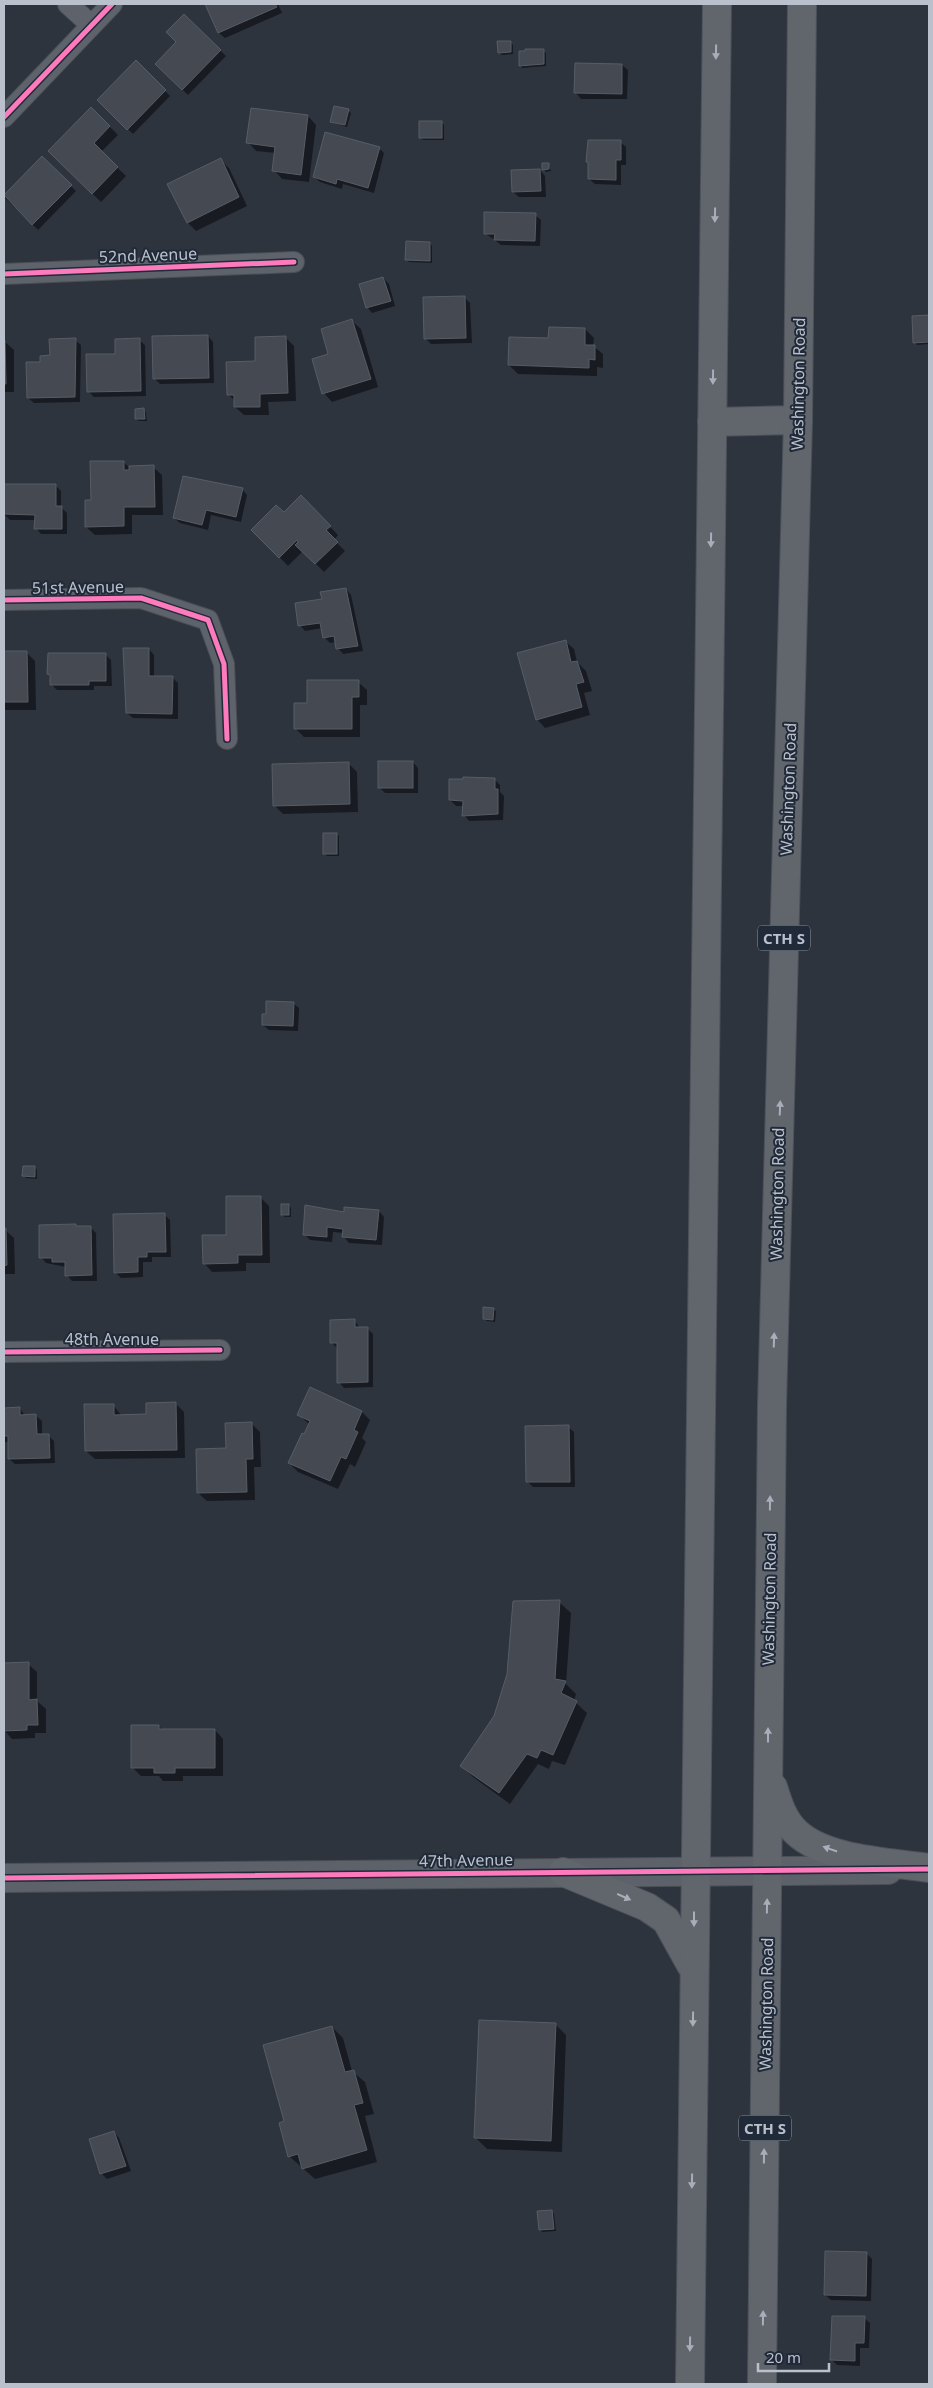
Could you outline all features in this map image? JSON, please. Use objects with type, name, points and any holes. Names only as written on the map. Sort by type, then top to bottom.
[{"type":"main road","points":[[690,2384],[694,1870],[717,4]]},
{"type":"main road","name":"Washington Road","points":[[762,2384],[772,1405],[798,420],[802,4]]},
{"type":"main road","points":[[712,422],[798,420]]},
{"type":"main road","points":[[768,1772],[783,1815],[794,1830],[804,1838],[828,1849],[860,1858],[929,1868]]},
{"type":"main road","points":[[563,1872],[647,1907],[666,1920],[694,1970]]},
{"type":"street","points":[[68,4],[91,25]]},
{"type":"street","points":[[4,118],[112,4]]},
{"type":"street","name":"52nd Avenue","points":[[4,274],[294,262]]},
{"type":"street","name":"51st Avenue","points":[[4,600],[141,598],[208,620],[224,664],[228,739]]},
{"type":"street","name":"48th Avenue","points":[[4,1352],[220,1350]]},
{"type":"street","name":"47th Avenue","points":[[4,1878],[694,1870],[768,1872],[929,1868]]},
{"type":"building","points":[[205,4],[275,4],[277,7],[218,33]]},
{"type":"building","points":[[184,14],[221,50],[182,90],[155,64],[176,42],[166,32]]},
{"type":"building","points":[[497,41],[511,41],[511,52],[498,53]]},
{"type":"building","points":[[525,49],[544,49],[544,64],[519,66],[519,51],[525,51]]},
{"type":"building","points":[[136,60],[166,90],[127,130],[97,100]]},
{"type":"building","points":[[575,63],[622,64],[622,94],[574,93]]},
{"type":"building","points":[[334,106],[349,109],[345,125],[330,122]]},
{"type":"building","points":[[91,107],[110,126],[94,143],[118,167],[92,194],[48,151]]},
{"type":"building","points":[[251,108],[308,115],[301,175],[272,171],[275,147],[246,143]]},
{"type":"building","points":[[419,121],[442,121],[442,138],[419,138]]},
{"type":"building","points":[[325,132],[380,147],[368,188],[337,179],[336,184],[313,177]]},
{"type":"building","points":[[588,140],[621,140],[621,160],[616,160],[616,180],[588,179],[588,162],[586,162]]},
{"type":"building","points":[[42,156],[72,185],[32,225],[4,195]]},
{"type":"building","points":[[221,158],[239,197],[187,223],[167,184]]},
{"type":"building","points":[[542,163],[549,163],[549,169],[542,170]]},
{"type":"building","points":[[540,169],[541,191],[512,192],[511,170]]},
{"type":"building","points":[[484,212],[536,213],[535,241],[494,240],[495,234],[484,234]]},
{"type":"building","points":[[406,241],[430,242],[430,261],[405,260]]},
{"type":"building","points":[[383,277],[391,301],[366,308],[359,284]]},
{"type":"building","points":[[465,296],[466,338],[424,339],[423,297]]},
{"type":"building","points":[[929,315],[929,342],[913,343],[912,316]]},
{"type":"building","points":[[352,319],[371,379],[322,394],[312,359],[328,354],[321,329]]},
{"type":"building","points":[[549,327],[585,328],[585,345],[595,345],[595,360],[589,359],[589,368],[508,365],[509,337],[548,338]]},
{"type":"building","points":[[208,335],[209,378],[153,379],[152,336]]},
{"type":"building","points":[[286,336],[288,393],[260,394],[260,407],[234,407],[234,395],[227,395],[226,362],[255,361],[255,337]]},
{"type":"building","points":[[76,338],[75,397],[27,398],[26,362],[40,362],[40,356],[50,355],[49,339]]},
{"type":"building","points":[[140,338],[141,391],[87,392],[86,354],[115,354],[115,339]]},
{"type":"building","points":[[5,340],[6,384],[4,384]]},
{"type":"building","points":[[144,408],[145,419],[135,419],[135,409]]},
{"type":"building","points":[[90,461],[124,461],[124,470],[129,470],[129,466],[154,465],[155,507],[124,507],[124,526],[85,527],[85,500],[91,500]]},
{"type":"building","points":[[183,476],[243,488],[236,517],[206,510],[202,525],[173,518]]},
{"type":"building","points":[[4,484],[56,484],[56,506],[62,506],[62,529],[34,529],[35,515],[4,514]]},
{"type":"building","points":[[301,495],[331,526],[326,530],[338,542],[315,564],[295,545],[298,542],[297,540],[279,558],[251,530],[276,505],[284,512]]},
{"type":"building","points":[[346,588],[358,646],[336,649],[334,636],[323,638],[320,623],[298,626],[295,603],[322,599],[320,592]]},
{"type":"building","points":[[566,640],[571,662],[577,661],[584,682],[576,684],[582,707],[536,720],[517,653]]},
{"type":"building","points":[[123,648],[149,648],[149,676],[173,676],[172,714],[126,713]]},
{"type":"building","points":[[4,651],[27,651],[28,702],[4,702]]},
{"type":"building","points":[[48,653],[106,653],[106,681],[89,681],[89,685],[50,685],[50,675],[47,674]]},
{"type":"building","points":[[307,680],[359,680],[359,697],[352,697],[352,729],[294,729],[294,703],[307,703]]},
{"type":"building","points":[[378,761],[413,761],[413,788],[378,788]]},
{"type":"building","points":[[349,762],[350,804],[273,806],[272,764]]},
{"type":"building","points":[[463,777],[495,778],[495,789],[498,789],[498,814],[462,816],[463,801],[449,800],[449,779],[463,779]]},
{"type":"building","points":[[323,833],[337,833],[337,854],[323,854]]},
{"type":"building","points":[[266,1001],[294,1002],[293,1026],[262,1025],[262,1014],[266,1014]]},
{"type":"building","points":[[23,1166],[35,1166],[35,1177],[22,1176]]},
{"type":"building","points":[[226,1196],[261,1196],[262,1255],[238,1255],[238,1263],[203,1264],[202,1235],[226,1235]]},
{"type":"building","points":[[281,1204],[289,1204],[289,1215],[281,1215]]},
{"type":"building","points":[[305,1205],[344,1212],[344,1207],[379,1210],[376,1240],[342,1237],[343,1229],[327,1227],[327,1237],[303,1235]]},
{"type":"building","points":[[165,1213],[166,1252],[147,1252],[147,1257],[138,1257],[138,1272],[114,1273],[113,1214]]},
{"type":"building","points":[[76,1224],[76,1226],[91,1226],[92,1275],[65,1276],[65,1262],[52,1262],[52,1258],[39,1258],[39,1225]]},
{"type":"building","points":[[4,1228],[6,1228],[7,1265],[4,1266]]},
{"type":"building","points":[[483,1307],[494,1308],[493,1320],[483,1319]]},
{"type":"building","points":[[355,1319],[355,1327],[368,1327],[368,1382],[337,1383],[337,1343],[330,1343],[330,1320]]},
{"type":"building","points":[[310,1387],[362,1411],[354,1430],[358,1432],[346,1459],[341,1457],[330,1481],[288,1463],[302,1433],[304,1434],[310,1421],[297,1415]]},
{"type":"building","points":[[176,1402],[177,1450],[85,1451],[84,1404],[114,1404],[114,1415],[146,1414],[146,1403]]},
{"type":"building","points":[[20,1407],[20,1415],[36,1414],[37,1434],[49,1434],[50,1458],[8,1459],[8,1436],[4,1436],[4,1408]]},
{"type":"building","points":[[252,1422],[253,1459],[246,1459],[247,1492],[197,1493],[196,1449],[226,1448],[225,1423]]},
{"type":"building","points":[[569,1425],[570,1482],[526,1482],[525,1426]]},
{"type":"building","points":[[560,1600],[555,1679],[566,1681],[561,1693],[577,1701],[553,1755],[541,1750],[537,1758],[527,1754],[499,1793],[460,1766],[494,1716],[507,1674],[513,1601]]},
{"type":"building","points":[[29,1662],[29,1700],[37,1699],[38,1725],[27,1725],[27,1730],[4,1731],[4,1663]]},
{"type":"building","points":[[131,1725],[159,1725],[159,1729],[215,1729],[215,1768],[175,1768],[175,1773],[154,1773],[154,1768],[131,1768]]},
{"type":"building","points":[[479,2020],[556,2023],[551,2141],[474,2138]]},
{"type":"building","points":[[332,2026],[345,2072],[354,2070],[363,2103],[354,2105],[367,2150],[302,2169],[298,2154],[288,2157],[279,2123],[284,2121],[263,2045]]},
{"type":"building","points":[[114,2131],[126,2166],[100,2174],[89,2139]]},
{"type":"building","points":[[552,2210],[554,2229],[539,2230],[537,2211]]},
{"type":"building","points":[[825,2251],[867,2252],[866,2296],[824,2295]]},
{"type":"building","points":[[832,2316],[865,2316],[864,2343],[855,2343],[855,2361],[830,2360]]},
{"type":"cycle path","points":[[4,117],[112,4]]},
{"type":"cycle path","points":[[4,274],[294,262]]},
{"type":"cycle path","points":[[4,600],[141,598],[208,620],[224,664],[227,739]]},
{"type":"cycle path","points":[[4,1352],[220,1350]]},
{"type":"cycle path","points":[[4,1878],[929,1869]]}]
